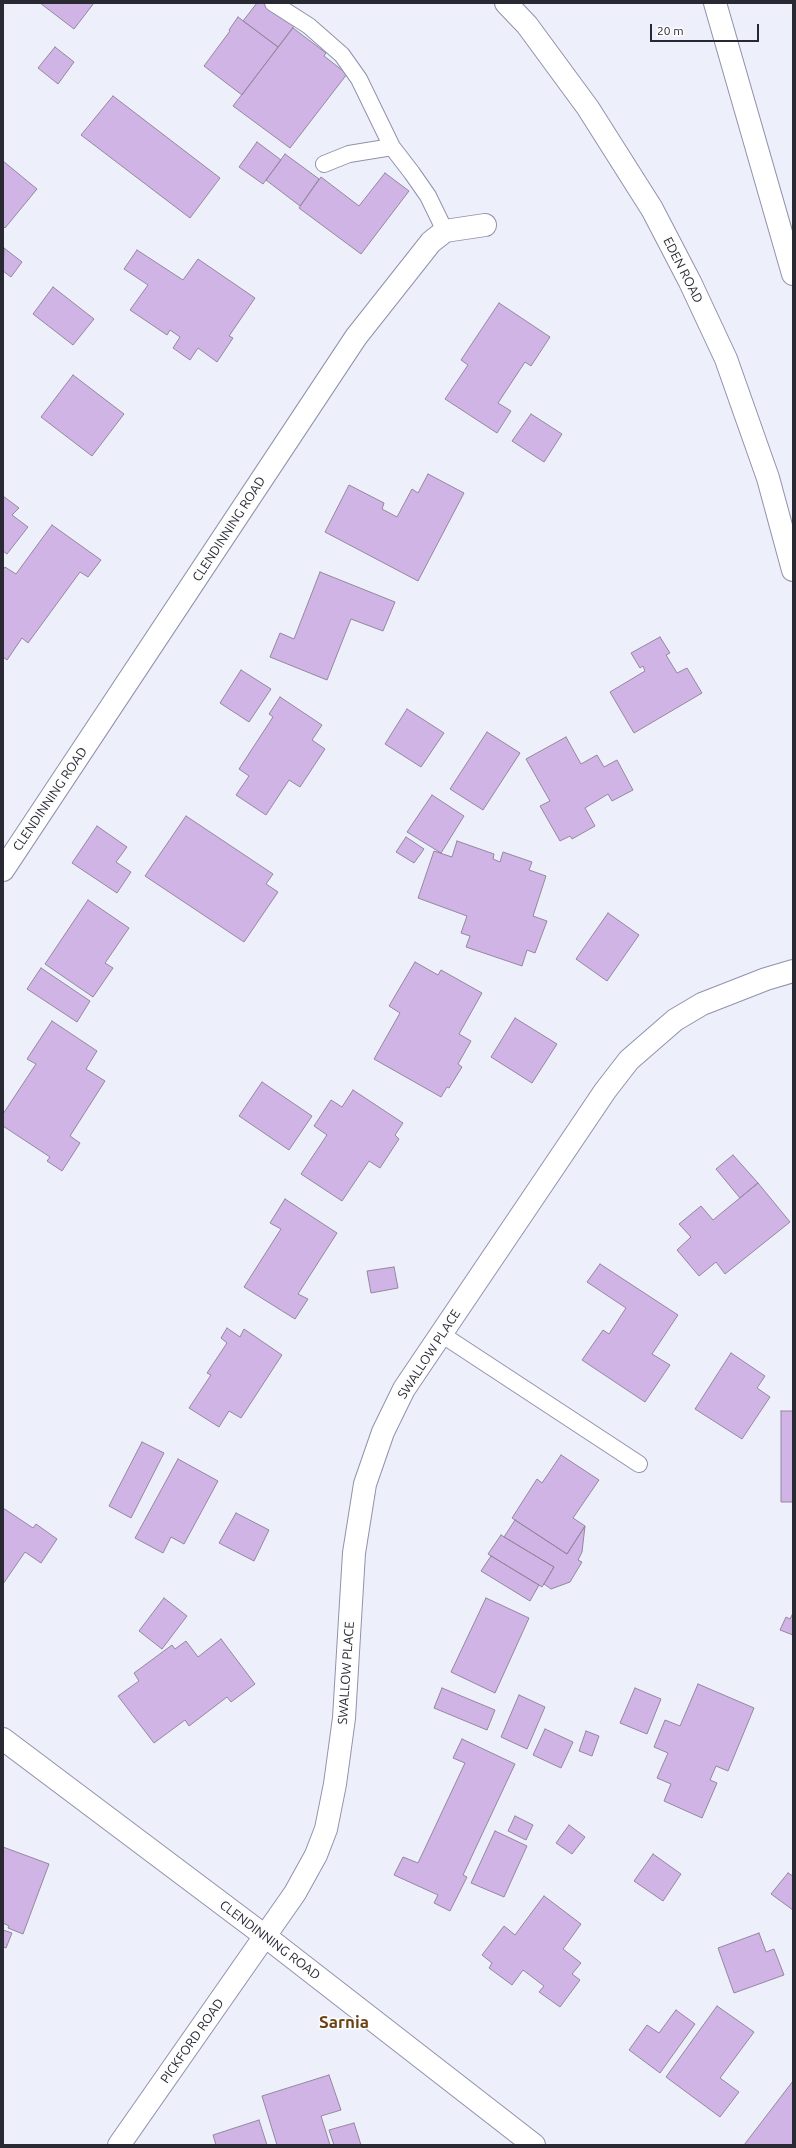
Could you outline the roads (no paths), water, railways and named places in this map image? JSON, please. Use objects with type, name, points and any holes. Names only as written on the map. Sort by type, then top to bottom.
[{"type":"main road","name":"EDEN ROAD","points":[[506,3],[527,25],[588,108],[652,209],[690,282],[726,359],[768,478],[793,570]]},
{"type":"main road","points":[[715,3],[793,274]]},
{"type":"main road","name":"CLENDINNING ROAD","points":[[3,870],[356,336],[431,242],[445,231],[485,224]]},
{"type":"main road","name":"SWALLOW PLACE","points":[[265,1936],[295,1893],[316,1855],[326,1828],[335,1784],[344,1718],[354,1553],[365,1484],[383,1432],[404,1389],[605,1091],[629,1060],[675,1020],[702,1004],[766,979],[793,971]]},
{"type":"main road","name":"CLENDINNING ROAD","points":[[3,1739],[265,1936],[534,2145]]},
{"type":"main road","name":"PICKFORD ROAD","points":[[119,2145],[265,1936]]},
{"type":"lane","points":[[273,3],[309,26],[342,55],[359,79],[392,147],[428,196],[445,231]]},
{"type":"lane","points":[[324,164],[349,154],[392,147]]},
{"type":"lane","points":[[441,1334],[639,1464]]},
{"type":"district","name":"Sarnia","points":[[344,2022]]}]
